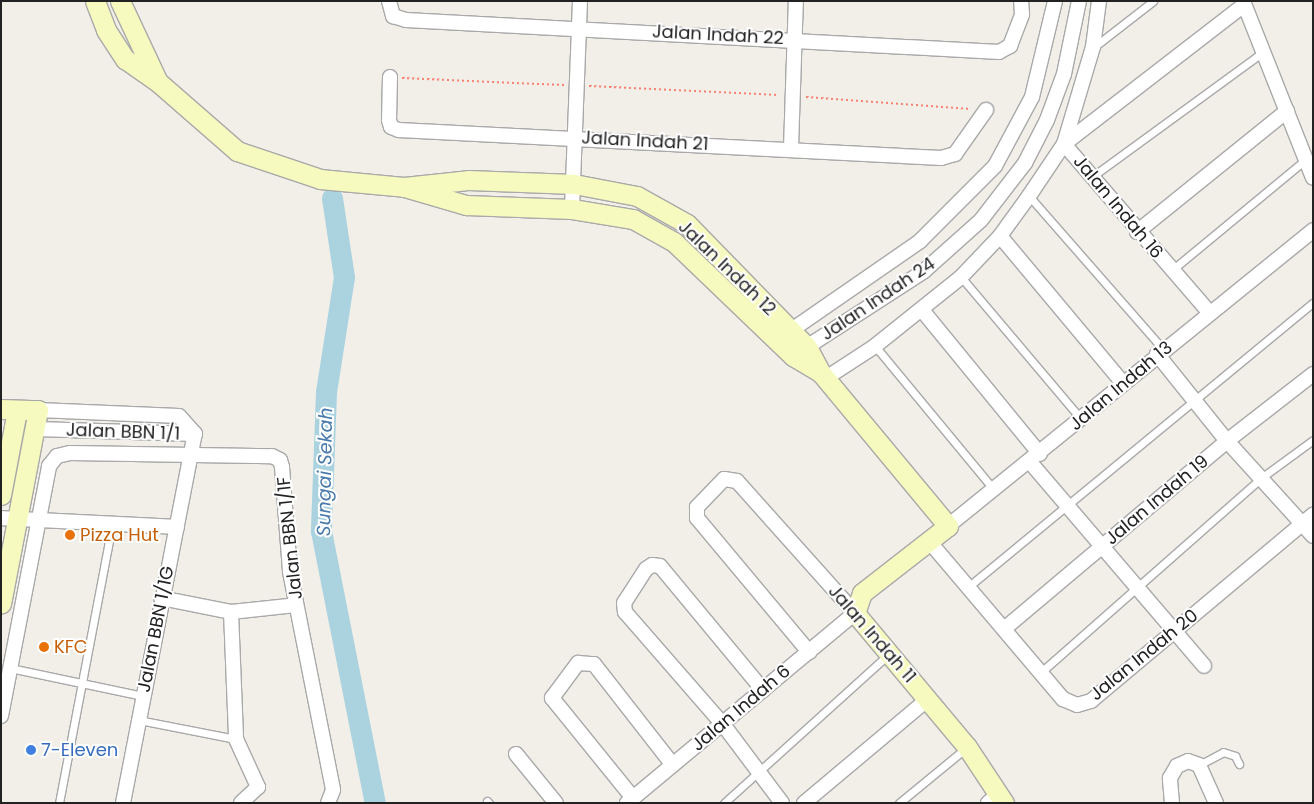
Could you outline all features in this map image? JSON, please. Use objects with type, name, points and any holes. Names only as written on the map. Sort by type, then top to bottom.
[{"type":"street","name":"Jalan Indah 12","points":[[95,1],[106,30],[125,59],[158,82],[238,151],[320,179],[404,187],[466,206],[572,209],[633,219],[674,242],[783,336],[823,375],[948,526]]},
{"type":"street","name":"Jalan Indah 12","points":[[120,1],[158,82]]},
{"type":"street","name":"Jalan Indah 22","points":[[389,1],[393,16],[406,20],[795,39],[999,52],[1010,46],[1022,14],[1021,1]]},
{"type":"street","points":[[572,209],[580,1]]},
{"type":"street","points":[[791,148],[796,1]]},
{"type":"street","name":"Jalan Indah 24","points":[[783,336],[920,241],[995,166],[1032,97],[1055,1]]},
{"type":"street","name":"Jalan Indah 24","points":[[800,352],[924,271],[981,220],[1025,163],[1046,120],[1064,74],[1079,1]]},
{"type":"street","name":"Jalan Indah 16","points":[[1098,1],[1093,47],[1064,144],[1093,176],[1137,232],[1210,313]]},
{"type":"street","points":[[823,375],[875,346],[961,277],[1000,236],[1064,144],[1244,3],[1313,178]]},
{"type":"street","name":"Jalan Indah 21","points":[[390,77],[391,127],[574,138],[949,157],[986,110]]},
{"type":"street","points":[[1137,232],[1287,111]]},
{"type":"street","name":"Jalan Indah 12","points":[[404,187],[468,180],[574,184],[637,196],[687,224],[783,336]]},
{"type":"street","name":"Jalan Indah 13","points":[[855,613],[862,593],[1035,458],[1122,382],[1313,230]]},
{"type":"street","points":[[1000,236],[1122,382]]},
{"type":"street","points":[[922,310],[1035,458],[1065,506],[1134,588],[1204,666]]},
{"type":"street","points":[[1160,351],[1194,399],[1228,441],[1261,478],[1308,519],[1313,536]]},
{"type":"street","name":"Jalan Indah 19","points":[[1004,629],[1228,441],[1313,374]]},
{"type":"street","name":"Jalan BBN 1/1","points":[[1,495],[9,409],[179,416],[195,434]]},
{"type":"street","points":[[1,604],[9,519],[36,429],[38,410]]},
{"type":"street","name":"Jalan BBN 1/1","points":[[8,429],[195,434]]},
{"type":"street","name":"Jalan BBN 1/1G","points":[[123,803],[161,598],[195,434]]},
{"type":"street","name":"Jalan BBN 1/1F","points":[[1,716],[49,466],[57,456],[70,453],[272,456],[280,460],[290,572],[333,790],[328,803]]},
{"type":"street","name":"Jalan Indah 11","points":[[808,652],[697,518],[697,507],[724,479],[737,481],[891,653],[967,747],[997,800]]},
{"type":"street","points":[[9,519],[177,527]]},
{"type":"street","name":"Jalan Indah 20","points":[[928,540],[1063,699],[1077,705],[1091,700],[1308,519]]},
{"type":"street","points":[[763,690],[660,566],[652,565],[646,569],[624,603],[625,612],[722,723],[782,803]]},
{"type":"street","points":[[161,598],[231,612],[296,605]]},
{"type":"street","points":[[231,612],[236,739],[258,787],[241,803]]},
{"type":"street","name":"Jalan Indah 6","points":[[630,800],[855,613]]},
{"type":"street","points":[[630,800],[555,704],[554,691],[578,663],[594,664],[673,765]]},
{"type":"street","points":[[804,803],[928,699]]},
{"type":"street","points":[[516,754],[556,803]]},
{"type":"street","points":[[1172,803],[1170,778],[1177,766],[1188,761],[1200,765],[1216,803]]},
{"type":"lane","points":[[1093,47],[1153,1]]},
{"type":"lane","points":[[1093,176],[1263,52]]},
{"type":"lane","points":[[1172,270],[1306,159]]},
{"type":"lane","points":[[1029,196],[1160,351]]},
{"type":"lane","points":[[961,277],[1081,419]]},
{"type":"lane","points":[[967,587],[1313,303]]},
{"type":"lane","points":[[875,346],[994,491]]},
{"type":"lane","points":[[1040,673],[1134,588],[1261,478],[1313,440]]},
{"type":"lane","points":[[58,803],[112,524]]},
{"type":"lane","points":[[724,803],[891,653]]},
{"type":"lane","points":[[10,668],[143,696]]},
{"type":"lane","points":[[138,720],[236,739]]},
{"type":"lane","points":[[898,803],[967,747]]},
{"type":"lane","points":[[1200,765],[1223,752],[1236,756],[1239,764]]},
{"type":"path","points":[[390,77],[794,96],[986,110]]},
{"type":"waterway","name":"Sungai Sekah","points":[[332,198],[344,277],[326,392],[321,531],[375,803]]},
{"type":"place","name":"Pizza Hut","points":[[70,535]]},
{"type":"place","name":"KFC","points":[[44,647]]},
{"type":"place","name":"7-Eleven","points":[[31,750]]}]
